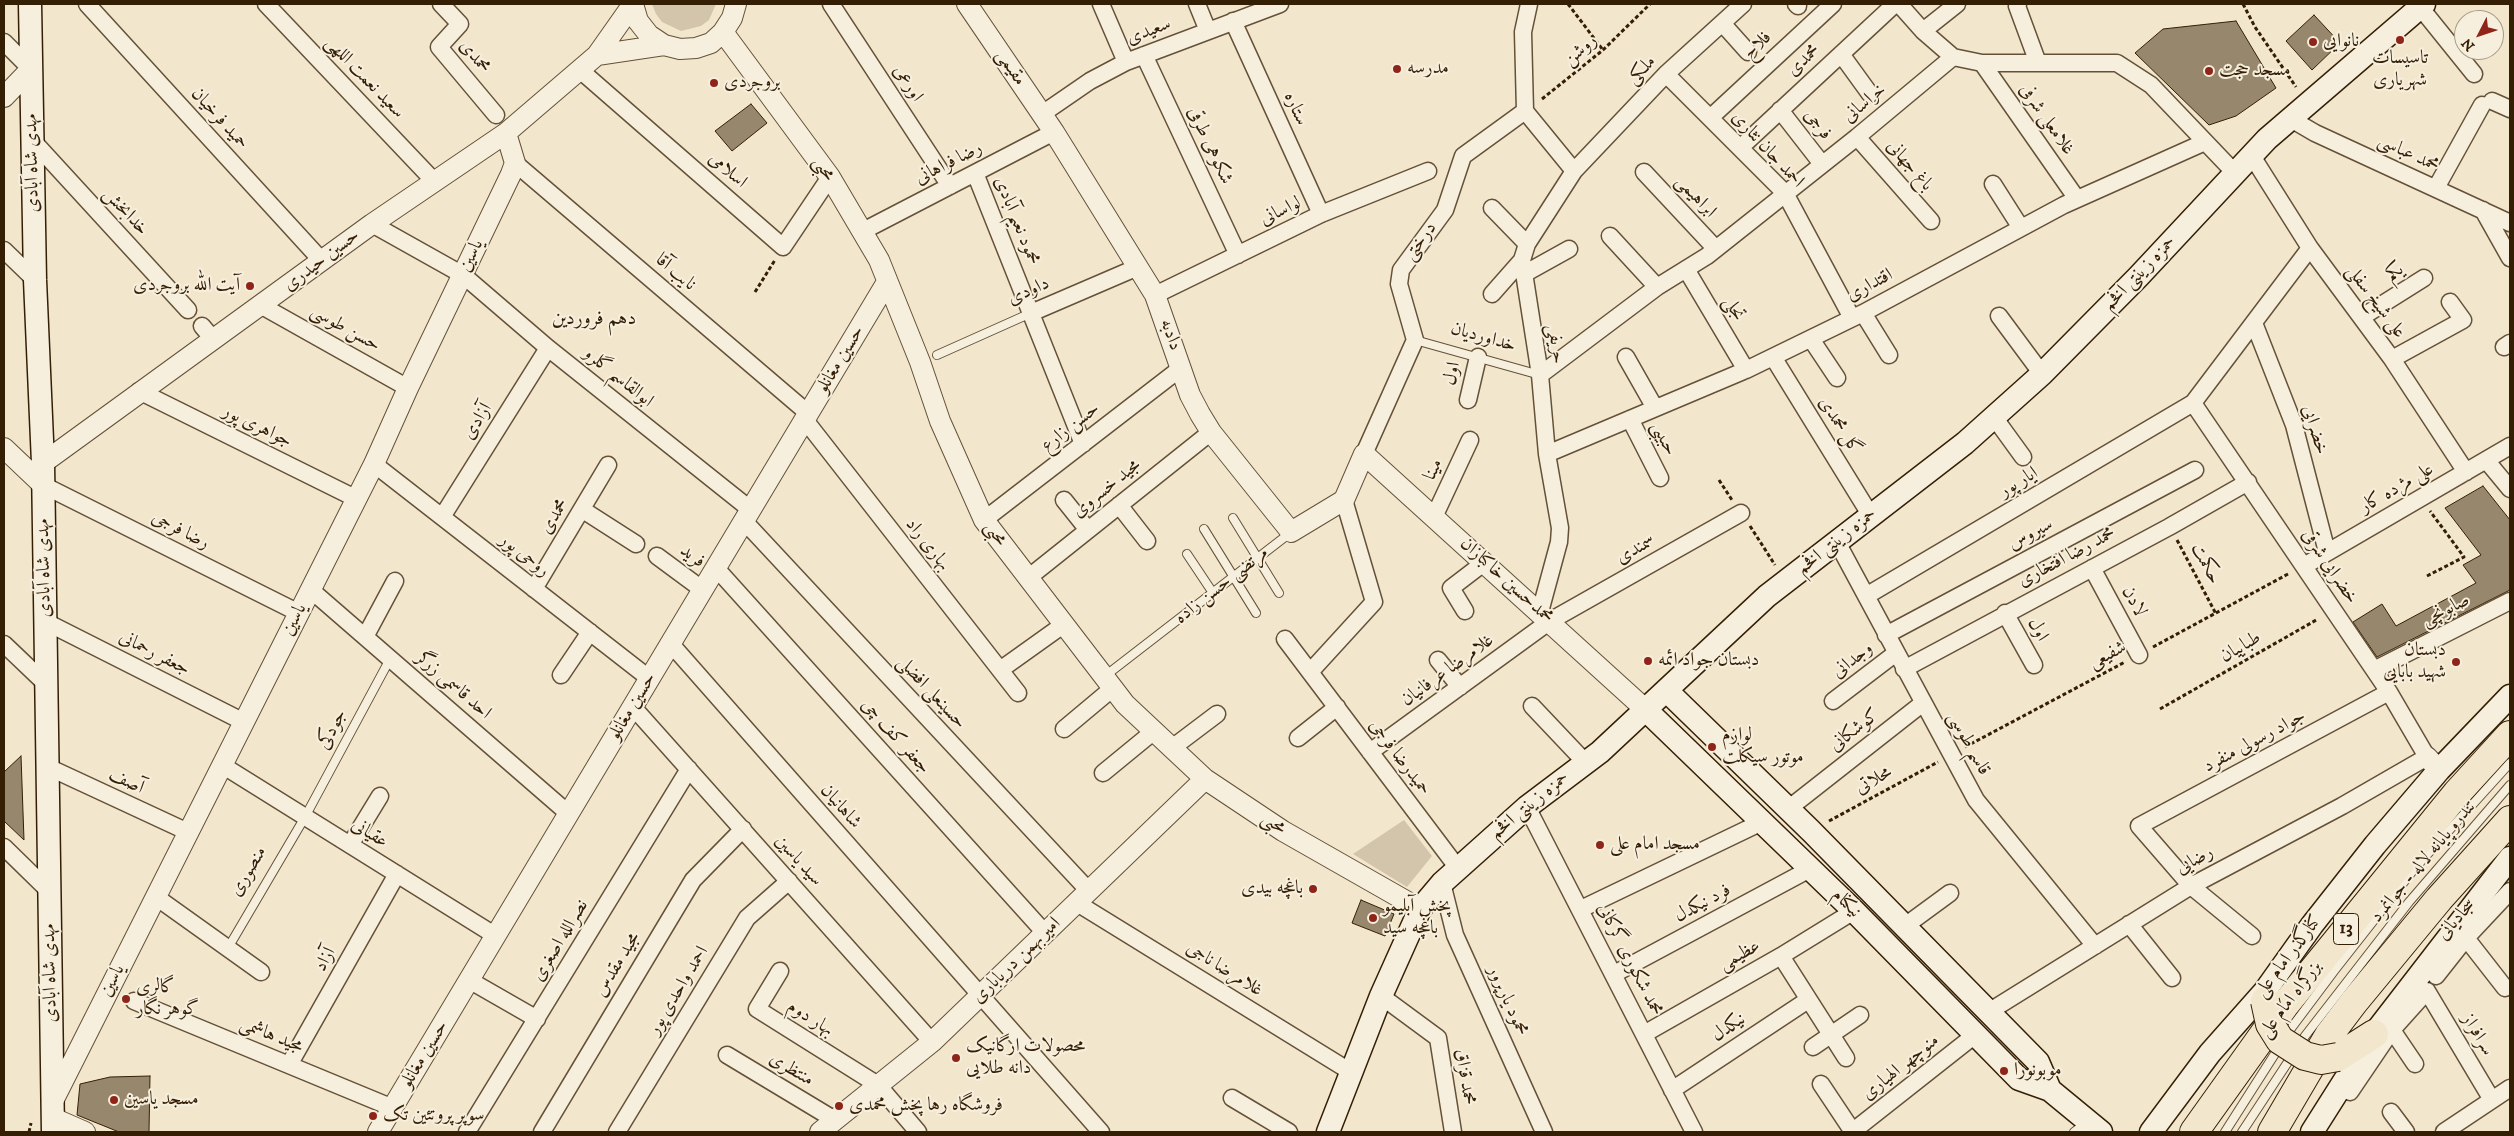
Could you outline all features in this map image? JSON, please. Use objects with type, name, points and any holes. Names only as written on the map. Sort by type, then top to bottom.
[{"type":"highway","name":"بزرگراه امام علی","points":[[2194,1131],[2296,991],[2450,800],[2510,735]]},
{"type":"highway","points":[[2272,1132],[2320,1050],[2354,1002],[2439,899],[2510,820]]},
{"type":"highway","points":[[2265,996],[2270,1024],[2280,1040],[2305,1056],[2321,1060],[2338,1057],[2383,1032]]},
{"type":"main road","name":"مهدی شاه آبادی","points":[[30,4],[35,280],[43,474],[53,1117]]},
{"type":"main road","name":"حمزه زینتی افخم","points":[[1328,1132],[1381,996],[1420,909],[1450,875],[1528,807],[1600,752],[1767,596],[1965,443],[2042,374],[2138,277],[2252,156],[2299,111],[2422,5]]},
{"type":"main road","name":"نیکنام","points":[[1666,691],[1788,809],[1990,1011],[2038,1062],[2050,1090],[2087,1129]]},
{"type":"main road","name":"کنارگذر امام علی","points":[[2151,1132],[2210,1053],[2265,996],[2312,925],[2375,845],[2433,763],[2510,696]]},
{"type":"main road","name":"نیکنام","points":[[1646,710],[1854,911],[2019,1079],[2050,1090]]},
{"type":"main road","points":[[2312,1132],[2509,861]]},
{"type":"street","name":"حمید فرخیان","points":[[87,4],[322,260]]},
{"type":"street","name":"سعید نعمت اللهی","points":[[266,4],[433,180]]},
{"type":"street","name":"محمدی","points":[[440,4],[460,24],[440,46],[496,115]]},
{"type":"street","points":[[633,4],[638,21],[649,35],[664,45],[680,49],[696,48],[711,43],[723,32],[732,18],[736,4]]},
{"type":"street","name":"حسین حیدری","points":[[43,474],[207,332],[262,306],[433,180],[506,133],[597,55],[633,4]]},
{"type":"street","name":"اورعی","points":[[831,4],[950,186]]},
{"type":"street","name":"مقیمی","points":[[967,4],[1054,132]]},
{"type":"street","points":[[1101,4],[1126,62]]},
{"type":"street","points":[[1197,4],[1208,31]]},
{"type":"street","name":"سعیدی","points":[[1042,114],[1090,81],[1126,62],[1280,4]]},
{"type":"street","points":[[1492,294],[1524,259],[1574,171],[1525,111],[1523,32],[1530,4]]},
{"type":"street","name":"ملکی","points":[[1574,171],[1666,74],[1743,4]]},
{"type":"street","name":"فلاح","points":[[1710,118],[1833,4]]},
{"type":"street","name":"محمدی","points":[[1740,148],[1895,4]]},
{"type":"street","points":[[1899,4],[1923,31],[1953,57],[1982,63],[2117,63],[2151,85],[2235,174]]},
{"type":"street","points":[[1923,31],[1957,4]]},
{"type":"street","points":[[2018,4],[2017,6],[2038,63]]},
{"type":"street","points":[[2422,5],[2474,74]]},
{"type":"street","name":"ستاره","points":[[1233,21],[1320,214]]},
{"type":"street","points":[[1722,23],[1748,52]]},
{"type":"street","name":"محبی","points":[[723,32],[830,177],[879,260],[920,362],[944,430],[984,520],[1108,682],[1153,732],[1205,780],[1283,831],[1420,909]]},
{"type":"street","points":[[4,42],[31,69],[4,97]]},
{"type":"street","points":[[597,55],[664,45]]},
{"type":"street","points":[[1841,54],[1870,94]]},
{"type":"street","name":"شکوهی طرقی","points":[[1144,55],[1238,255]]},
{"type":"street","name":"خراسانی","points":[[1540,375],[1656,287],[1716,249],[1857,137],[1953,57]]},
{"type":"street","name":"غلامعلی شرفی","points":[[1982,63],[2077,199]]},
{"type":"street","name":"اسلامی","points":[[580,70],[783,247]]},
{"type":"street","name":"احمد جان نثاری","points":[[1666,74],[1785,193],[1858,316],[1889,355]]},
{"type":"street","points":[[2436,188],[2487,103],[2510,109]]},
{"type":"street","name":"فرجی","points":[[1780,110],[1822,164]]},
{"type":"street","name":"درختی","points":[[1415,340],[1399,284],[1401,270],[1445,210],[1463,156],[1525,111]]},
{"type":"street","name":"محمد عباسی","points":[[2299,111],[2315,133],[2510,223]]},
{"type":"street","name":"رضا فراهانی","points":[[863,231],[1054,132]]},
{"type":"street","name":"دادبه","points":[[1054,132],[1155,295],[1190,395],[1211,432],[1291,532]]},
{"type":"street","points":[[506,133],[515,163]]},
{"type":"street","name":"باغ جهانی","points":[[1857,137],[1930,221]]},
{"type":"street","name":"خدابخش","points":[[33,141],[188,310]]},
{"type":"street","name":"اقتداری","points":[[1548,454],[1746,370],[1858,316],[2077,199],[2205,142]]},
{"type":"street","name":"علی شیخ سفلی","points":[[2252,156],[2310,248],[2392,359],[2466,472]]},
{"type":"street","name":"یاسین","points":[[53,1117],[156,897],[374,464],[515,163]]},
{"type":"street","name":"نایب آقا","points":[[515,163],[807,417]]},
{"type":"street","name":"لواسانی","points":[[1155,295],[1320,214],[1428,171]]},
{"type":"street","name":"ابراهیمی","points":[[1644,172],[1716,249]]},
{"type":"street","name":"محمود نعیم آبادی","points":[[975,173],[1083,444]]},
{"type":"street","points":[[783,247],[830,177]]},
{"type":"street","points":[[1993,184],[2021,228]]},
{"type":"street","points":[[1492,208],[1524,259]]},
{"type":"street","points":[[2483,210],[2510,258]]},
{"type":"street","name":"ابوالقاسم گلرو","points":[[372,224],[463,275],[747,516]]},
{"type":"street","points":[[1610,236],[1656,287]]},
{"type":"street","points":[[2193,404],[2310,248]]},
{"type":"street","points":[[1524,259],[1569,249]]},
{"type":"street","points":[[4,250],[35,280]]},
{"type":"street","name":"حریفی","points":[[1524,259],[1540,375],[1548,454],[1560,528],[1545,616]]},
{"type":"street","name":"داودی","points":[[1031,313],[1138,267]]},
{"type":"street","name":"تجلی","points":[[1686,269],[1746,370]]},
{"type":"street","name":"یکم","points":[[2362,317],[2424,278]]},
{"type":"street","name":"حسین مغانلو","points":[[378,1132],[888,282]]},
{"type":"street","points":[[2392,359],[2463,320],[2450,302]]},
{"type":"street","name":"حسن طوسی","points":[[262,306],[408,388]]},
{"type":"street","points":[[1998,316],[2042,374]]},
{"type":"street","name":"خضرایی","points":[[2254,323],[2294,425],[2327,552]]},
{"type":"street","points":[[1811,339],[1837,378]]},
{"type":"street","points":[[1310,672],[1374,602],[1344,500],[1415,340]]},
{"type":"street","name":"آزادی","points":[[442,517],[548,348]]},
{"type":"street","name":"اول","points":[[1468,400],[1478,357]]},
{"type":"street","points":[[1626,357],[1655,408]]},
{"type":"street","name":"گل محمدی","points":[[1773,357],[1871,516]]},
{"type":"street","name":"حسن زارع","points":[[984,520],[1181,368]]},
{"type":"street","name":"جواهری پور","points":[[140,391],[357,499]]},
{"type":"street","name":"خضرایی شرقی","points":[[2193,404],[2248,482],[2389,692],[2433,763]]},
{"type":"street","name":"ایار پور","points":[[1866,596],[2193,404]]},
{"type":"street","name":"بهاری راد","points":[[807,417],[1018,693]]},
{"type":"street","points":[[1994,417],[2023,457]]},
{"type":"street","name":"حبیبی","points":[[1630,419],[1660,478]]},
{"type":"street","name":"مجید خسروی","points":[[1028,578],[1211,432]]},
{"type":"street","name":"مینا","points":[[1434,517],[1470,440]]},
{"type":"street","name":"علی مژده کار","points":[[2304,566],[2510,446]]},
{"type":"street","points":[[4,448],[43,474]]},
{"type":"street","name":"محمدحسین خاکبازان","points":[[1364,454],[1545,616],[1646,710]]},
{"type":"street","points":[[2486,460],[2510,490]]},
{"type":"street","name":"روحی پور","points":[[374,464],[650,679]]},
{"type":"street","name":"محمدی","points":[[534,589],[583,510],[608,465]]},
{"type":"street","name":"سیروس","points":[[1886,635],[2195,470]]},
{"type":"street","name":"رضا فرجی","points":[[43,474],[299,613]]},
{"type":"street","name":"محمد رضا افتخاری","points":[[1904,669],[2005,613],[2170,527],[2248,482]]},
{"type":"street","points":[[1064,500],[1088,530]]},
{"type":"street","name":"مرتضی حسن زاده","points":[[1291,532],[1344,500]]},
{"type":"street","points":[[1119,506],[1147,542]]},
{"type":"street","points":[[583,510],[636,544]]},
{"type":"street","name":"سمندی","points":[[1545,616],[1741,513]]},
{"type":"street","name":"حسینعلی افضلی","points":[[747,516],[1083,897]]},
{"type":"street","name":"قاسم طوسی","points":[[1837,542],[1976,800],[2095,946]]},
{"type":"street","name":"فرید","points":[[657,556],[703,590]]},
{"type":"street","points":[[1466,611],[1451,588],[1485,562]]},
{"type":"street","name":"جعفر کف چی","points":[[716,568],[1045,933]]},
{"type":"street","name":"لادن","points":[[2092,568],[2139,655]]},
{"type":"street","points":[[365,636],[395,581]]},
{"type":"street","name":"احد قاسمی زرگر","points":[[311,590],[569,814]]},
{"type":"street","name":"صابونچی","points":[[2374,670],[2510,601]]},
{"type":"street","name":"اول","points":[[2005,613],[2034,665]]},
{"type":"street","name":"غلامرضا عرفانیان","points":[[1370,752],[1460,687],[1545,616]]},
{"type":"street","name":"جعفر رحمانی","points":[[46,622],[244,722]]},
{"type":"street","points":[[1000,670],[1064,625]]},
{"type":"street","points":[[561,675],[590,632]]},
{"type":"street","name":"حمیدرضا فرجی","points":[[1285,639],[1370,752],[1450,875]]},
{"type":"street","points":[[4,644],[46,684]]},
{"type":"street","name":"شاهانیان","points":[[670,644],[1101,1132]]},
{"type":"street","name":"وجدانی","points":[[1833,701],[1896,653]]},
{"type":"street","points":[[1438,660],[1460,687]]},
{"type":"street","points":[[1064,729],[1108,682]]},
{"type":"street","name":"جواد رسولی منفرد","points":[[2191,886],[2139,826],[2389,692]]},
{"type":"street","name":"کوشکانی","points":[[1788,809],[1923,703]]},
{"type":"street","points":[[1532,706],[1585,762]]},
{"type":"street","name":"سید یاسین","points":[[633,707],[932,1042]]},
{"type":"street","points":[[1298,738],[1336,707]]},
{"type":"street","points":[[1172,748],[1217,714]]},
{"type":"street","points":[[1103,773],[1153,732]]},
{"type":"street","name":"رضایی","points":[[1990,1011],[2191,886],[2342,806],[2433,763]]},
{"type":"street","name":"عقیانی","points":[[222,765],[496,936]]},
{"type":"street","name":"آصف","points":[[48,767],[188,832]]},
{"type":"street","name":"نصرالله اصغری","points":[[467,1132],[689,769]]},
{"type":"street","name":"امیربهمن دریاباری","points":[[828,1126],[932,1042],[1205,780]]},
{"type":"street","points":[[350,845],[380,796]]},
{"type":"street","name":"محمد شکوری گرکانی","points":[[1528,807],[1694,1132]]},
{"type":"street","points":[[1581,910],[1762,822]]},
{"type":"street","name":"مجید مقدس","points":[[542,1132],[693,880],[743,829]]},
{"type":"street","points":[[4,847],[50,892]]},
{"type":"street","name":"فرد نیکدل","points":[[1614,974],[1810,869]]},
{"type":"street","name":"آزاد","points":[[289,1065],[397,874]]},
{"type":"street","name":"محمود یارپرور","points":[[1450,875],[1455,935],[1544,1132]]},
{"type":"street","name":"احمد واحدی پور","points":[[617,1132],[747,918],[789,881]]},
{"type":"street","points":[[2191,886],[2252,936]]},
{"type":"street","name":"سجادیانی","points":[[2436,976],[2466,938],[2510,891]]},
{"type":"street","points":[[1905,926],[1950,893]]},
{"type":"street","points":[[156,897],[261,972]]},
{"type":"street","name":"غلامرضا ناجی","points":[[1083,897],[1351,1072]]},
{"type":"street","name":"عظیمی","points":[[1644,1034],[1781,956],[1854,911]]},
{"type":"street","points":[[2129,924],[2172,978]]},
{"type":"street","points":[[2466,938],[2505,988]]},
{"type":"street","points":[[1781,956],[1846,1058]]},
{"type":"street","name":"بهار دوم","points":[[780,971],[757,1009],[878,1085]]},
{"type":"street","points":[[469,980],[537,1018]]},
{"type":"street","name":"سرافراز","points":[[2383,1032],[2427,991],[2492,1100]]},
{"type":"street","name":"محمد قزاق","points":[[1381,996],[1438,1038],[1453,1132]]},
{"type":"street","name":"نیکدل","points":[[1672,1090],[1808,1000]]},
{"type":"street","name":"مجید هاشمی","points":[[134,1002],[392,1108]]},
{"type":"street","points":[[1812,1047],[1860,1015]]},
{"type":"street","points":[[2325,1132],[2383,1032],[2415,1064]]},
{"type":"street","name":"منوچهر الهیاری","points":[[1853,1132],[1975,1035]]},
{"type":"street","name":"منتظری","points":[[727,1055],[828,1126]]},
{"type":"street","points":[[1821,1084],[1853,1132]]},
{"type":"street","points":[[878,1085],[918,1132]]},
{"type":"street","points":[[2444,1132],[2510,1088]]},
{"type":"street","points":[[1232,1098],[1289,1132]]},
{"type":"street","points":[[2391,1112],[2406,1132]]},
{"type":"street","points":[[53,1117],[85,1132]]},
{"type":"lane","name":"داودی","points":[[937,355],[1031,313]]},
{"type":"lane","name":"خداوردیان","points":[[1415,340],[1540,375]]},
{"type":"lane","points":[[1233,518],[1279,593]]},
{"type":"lane","points":[[1204,529],[1256,613]]},
{"type":"lane","name":"مرتضی حسن زاده","points":[[1108,682],[1213,593],[1291,532]]},
{"type":"lane","points":[[1187,554],[1213,593]]},
{"type":"lane","name":"جودکی","points":[[305,817],[390,659]]},
{"type":"lane","points":[[2225,1132],[2292,1027],[2334,971],[2415,868],[2510,763]]},
{"type":"lane","name":"تندرو پایانه لاله - جوانمرد","points":[[2242,1132],[2317,1021],[2440,864],[2510,785]]},
{"type":"lane","name":"منصوری","points":[[228,948],[305,817]]},
{"type":"path","points":[[1568,4],[1603,50]]},
{"type":"path","name":"روشن","points":[[1525,111],[1558,89],[1603,50],[1650,4]]},
{"type":"path","points":[[2242,4],[2256,27],[2299,111]]},
{"type":"path","points":[[755,292],[783,247]]},
{"type":"path","points":[[1719,480],[1786,581]]},
{"type":"path","points":[[2421,499],[2464,557],[2427,576]]},
{"type":"path","name":"حکمت","points":[[2170,527],[2216,614]]},
{"type":"path","name":"شفیعی","points":[[1951,754],[2304,566]]},
{"type":"path","name":"طباییان","points":[[2160,709],[2334,610]]},
{"type":"path","name":"محلاتی","points":[[1811,832],[1951,754]]},
{"type":"shaded area","points":[[652,4],[716,4],[709,20],[701,26],[681,31],[662,22]]},
{"type":"shaded area","points":[[1404,820],[1432,856],[1407,887],[1353,854]]},
{"type":"building","name":"نانوایی","points":[[2314,15],[2340,43],[2312,70],[2286,41]]},
{"type":"building","name":"مسجد حجت","points":[[2236,21],[2276,88],[2236,116],[2209,125],[2135,53],[2163,29]]},
{"type":"building","points":[[751,104],[767,123],[732,151],[715,131]]},
{"type":"building","points":[[2483,486],[2510,520],[2510,590],[2377,657],[2353,622],[2382,604],[2396,626],[2476,583],[2463,565],[2481,555],[2445,508]]},
{"type":"building","points":[[21,756],[24,840],[4,821],[4,772]]},
{"type":"building","name":"پخش آبلیمو باغچه سید","points":[[1361,900],[1394,914],[1385,936],[1352,923]]},
{"type":"building","name":"مسجد یاسین","points":[[150,1076],[149,1132],[119,1132],[77,1115],[80,1084],[110,1077]]},
{"type":"place","name":"تاسیسات شهریاری","points":[[2400,40]]},
{"type":"place","name":"نانوایی","points":[[2313,42]]},
{"type":"place","name":"مدرسه","points":[[1397,69]]},
{"type":"place","name":"مسجد حجت","points":[[2209,71]]},
{"type":"place","name":"بروجردی","points":[[714,83]]},
{"type":"place","name":"آیت الله بروجردی","points":[[250,286]]},
{"type":"place","name":"دبستان جواد ائمه","points":[[1648,661]]},
{"type":"place","name":"دبستان شهید بابایی","points":[[2456,662]]},
{"type":"place","name":"لوازم موتور سیکلت","points":[[1712,747]]},
{"type":"place","name":"مسجد امام علی","points":[[1600,845]]},
{"type":"place","name":"باغچه بیدی","points":[[1313,889]]},
{"type":"place","name":"پخش آبلیمو باغچه سید","points":[[1373,918]]},
{"type":"place","name":"گالری گوهر نگار","points":[[126,999]]},
{"type":"place","name":"محصولات ارگانیک دانه طلایی","points":[[956,1058]]},
{"type":"place","name":"موبونورا","points":[[2004,1071]]},
{"type":"place","name":"مسجد یاسین","points":[[114,1100]]},
{"type":"place","name":"فروشگاه رها پخش محمدی","points":[[839,1106]]},
{"type":"place","name":"سوپر پروتئین تک","points":[[373,1116]]},
{"type":"district","name":"دهم فروردین","points":[[594,320]]}]
